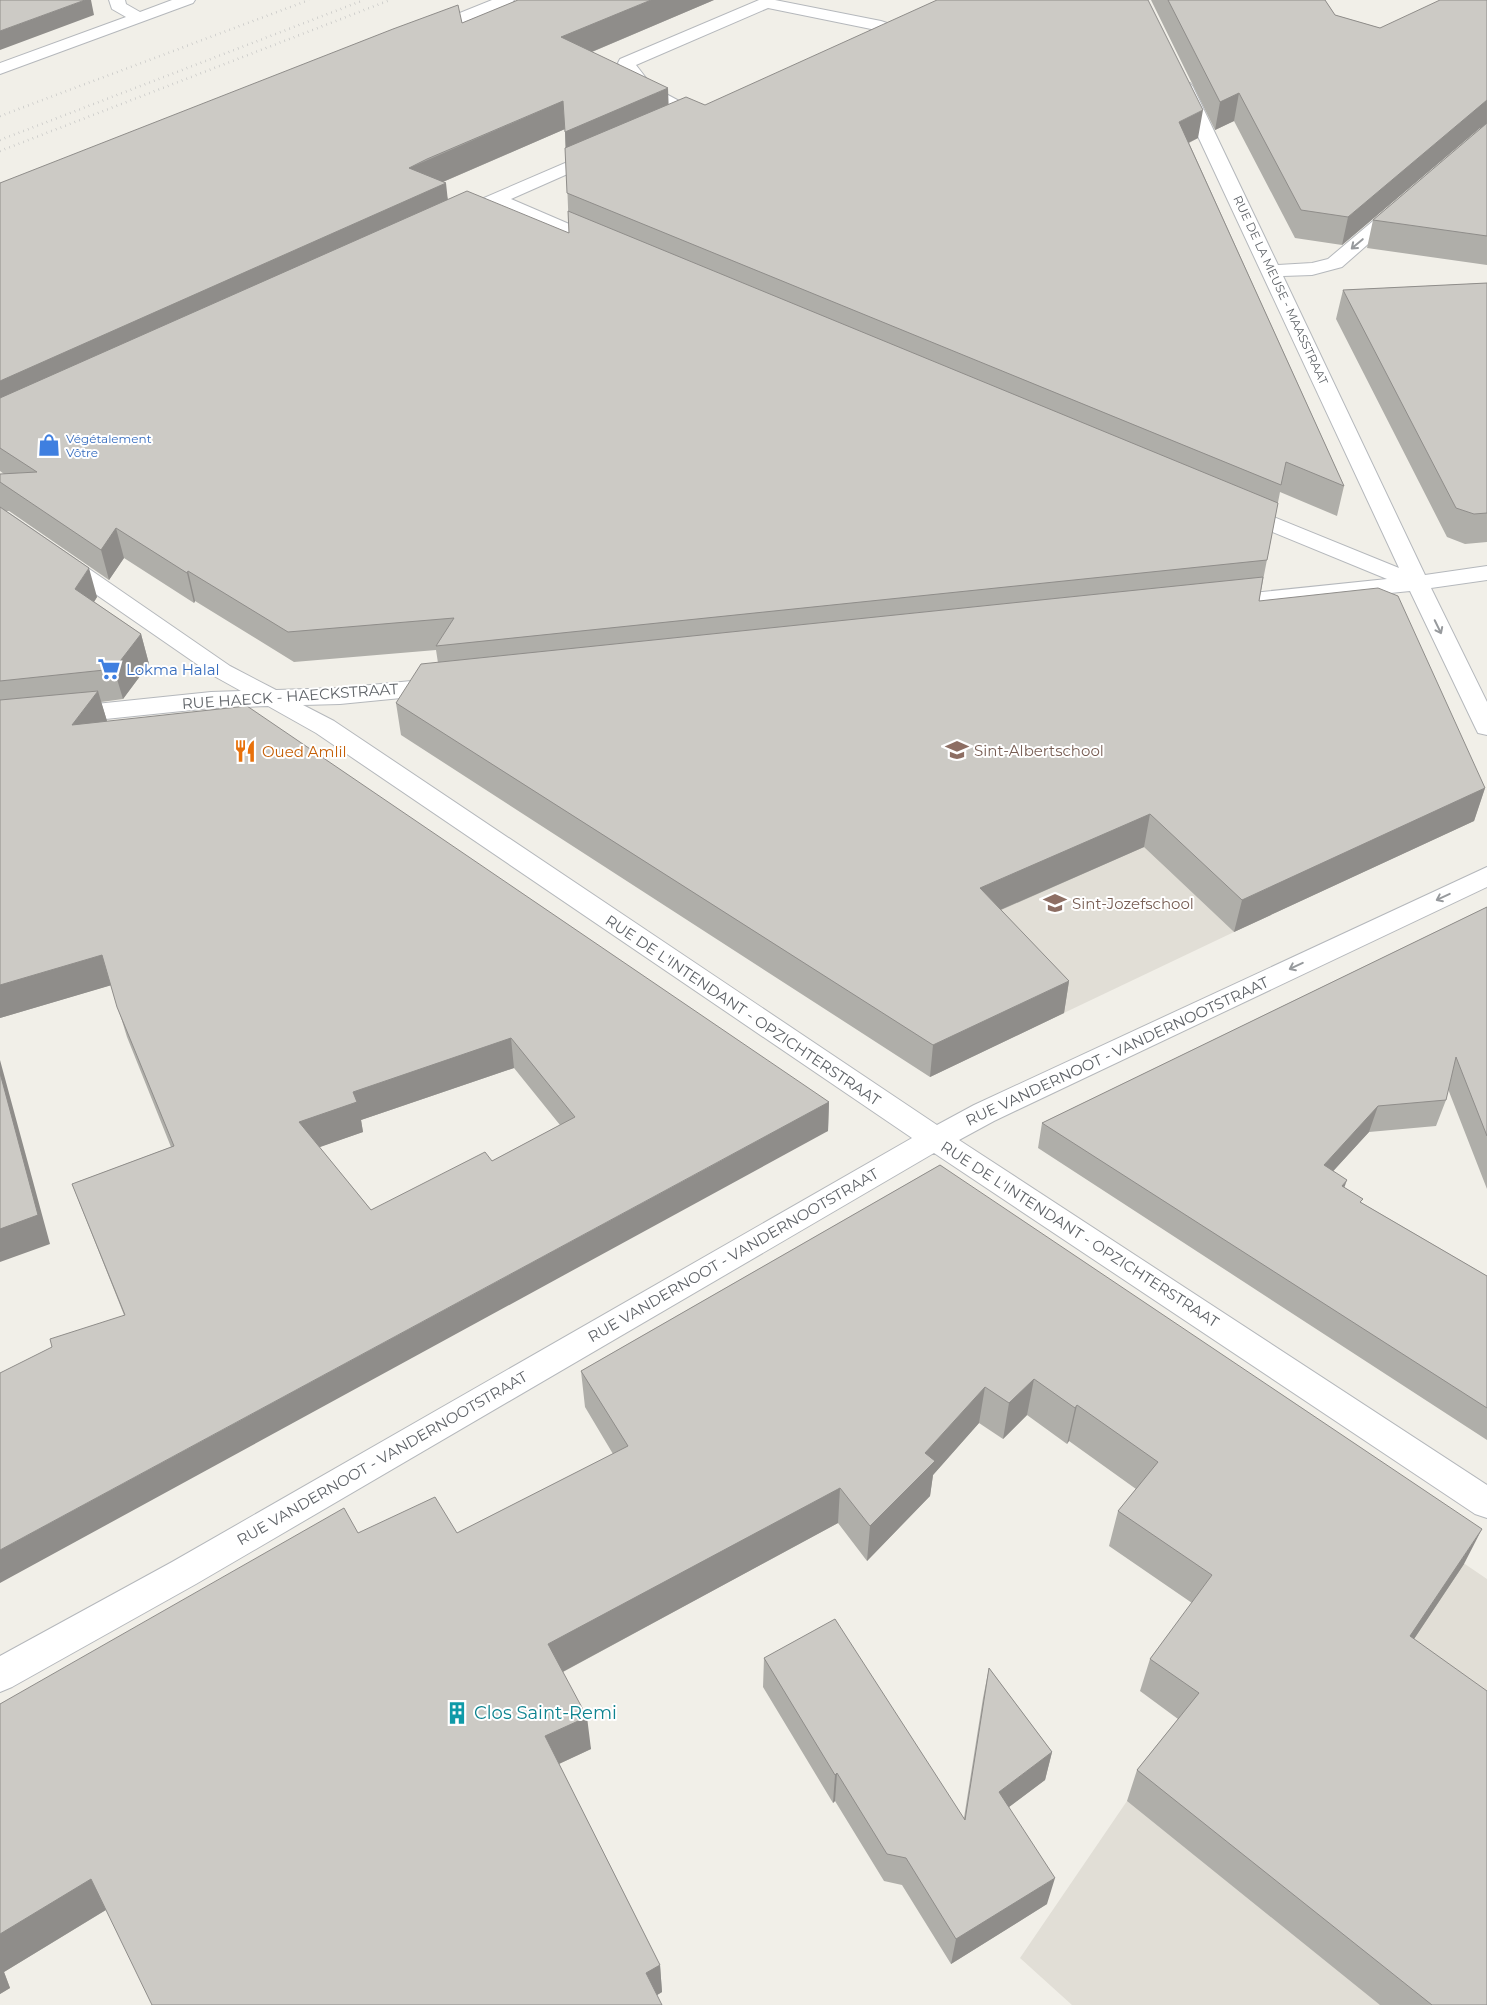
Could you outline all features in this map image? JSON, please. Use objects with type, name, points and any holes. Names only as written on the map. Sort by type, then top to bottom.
[{"type":"street","points":[[117,0],[118,6],[139,18]]},
{"type":"street","points":[[0,69],[187,0]]},
{"type":"street","points":[[414,37],[506,0]]},
{"type":"street","points":[[690,114],[647,91],[626,63],[766,3],[888,23],[855,38]]},
{"type":"street","name":"RUE DE LA MEUSE - MAASSTRAAT","points":[[1176,71],[1273,271],[1391,524],[1416,583],[1487,727]]},
{"type":"street","points":[[671,122],[707,106]]},
{"type":"street","points":[[444,222],[617,146]]},
{"type":"street","points":[[1273,271],[1312,269],[1335,263],[1413,196]]},
{"type":"street","points":[[495,199],[623,254]]},
{"type":"street","points":[[1217,501],[1416,583]]},
{"type":"street","name":"RUE DE L'INTENDANT - OPZICHTERSTRAAT","points":[[0,518],[222,671],[325,727],[936,1139],[1487,1503]]},
{"type":"street","points":[[1200,606],[1416,583],[1487,573]]},
{"type":"street","name":"RUE HAECK - HAECKSTRAAT","points":[[0,722],[210,700],[340,696],[459,684]]},
{"type":"street","name":"RUE VANDERNOOT - VANDERNOOTSTRAAT","points":[[0,1675],[184,1573],[887,1165],[984,1113],[1487,876]]},
{"type":"shaded area","name":"Sint-Jozefschool","points":[[1039,655],[1161,863],[1234,932],[1026,1031],[987,988]]},
{"type":"shaded area","points":[[1369,1499],[1487,1579],[1487,2005],[1072,2005],[1020,1958],[1127,1801]]},
{"type":"building","points":[[0,0],[85,0],[0,31]]},
{"type":"building","points":[[518,0],[651,0],[561,37],[668,88],[565,132],[563,101],[427,159],[409,168],[446,183],[0,381],[0,183],[458,5],[462,23]]},
{"type":"building","points":[[937,0],[1148,0],[1203,110],[1179,122],[1344,486],[1286,462],[1281,485],[567,193],[565,148],[686,97],[705,105]]},
{"type":"building","points":[[1168,0],[1325,0],[1335,15],[1380,28],[1440,0],[1487,0],[1487,100],[1348,217],[1301,210],[1239,93],[1220,102]]},
{"type":"building","points":[[1487,123],[1487,236],[1373,220]]},
{"type":"building","points":[[467,191],[569,233],[568,211],[1278,503],[1267,560],[436,646],[454,618],[288,632],[188,571],[187,573],[116,528],[101,550],[0,482],[0,474],[37,472],[0,448],[0,398]]},
{"type":"building","points":[[1487,283],[1487,513],[1474,514],[1456,508],[1343,290]]},
{"type":"building","points":[[0,507],[89,568],[75,589],[141,634],[114,669],[0,681]]},
{"type":"building","points":[[1263,577],[1259,601],[1378,588],[1398,596],[1485,788],[1242,900],[1150,814],[980,888],[1069,981],[933,1045],[396,703],[421,664]]},
{"type":"building","points":[[98,691],[72,725],[247,706],[829,1102],[0,1550],[0,1373],[52,1347],[50,1339],[125,1315],[72,1184],[174,1146],[117,1007],[102,955],[0,985],[0,700]],"holes":[[[511,1038],[575,1117],[492,1161],[485,1152],[371,1210],[299,1122],[357,1102],[353,1092]]]},
{"type":"building","points":[[1487,907],[1487,1136],[1456,1057],[1446,1100],[1378,1106],[1324,1165],[1347,1180],[1342,1186],[1363,1199],[1360,1202],[1487,1276],[1487,1408],[1042,1123]]},
{"type":"building","points":[[0,1073],[38,1215],[0,1229]]},
{"type":"building","points":[[940,1165],[1482,1529],[1410,1636],[1487,1691],[1487,2005],[1432,2005],[1137,1770],[1199,1693],[1150,1659],[1212,1575],[1118,1511],[1158,1462],[1077,1405],[1075,1408],[1034,1379],[1009,1403],[985,1387],[925,1453],[935,1461],[870,1526],[840,1488],[548,1644],[587,1717],[545,1736],[660,1965],[646,1973],[662,2005],[152,2005],[91,1879],[0,1934],[0,1704],[344,1508],[358,1533],[435,1497],[457,1533],[628,1446],[581,1371]]},
{"type":"building","points":[[835,1619],[965,1820],[989,1668],[1052,1752],[999,1792],[1055,1878],[956,1939],[906,1858],[887,1854],[837,1773],[835,1775],[764,1658]]},
{"type":"railway","points":[[0,116],[309,0]]},
{"type":"railway","points":[[0,140],[364,0]]},
{"type":"railway","points":[[0,151],[390,0]]},
{"type":"place","name":"Végétalement Vôtre","points":[[49,445]]},
{"type":"place","name":"Lokma Halal","points":[[109,669]]},
{"type":"place","name":"Sint-Albertschool","points":[[957,750]]},
{"type":"place","name":"Oued Amlil","points":[[245,751]]},
{"type":"place","name":"Sint-Jozefschool","points":[[1055,903]]},
{"type":"place","name":"Clos Saint-Remi","points":[[457,1713]]}]
